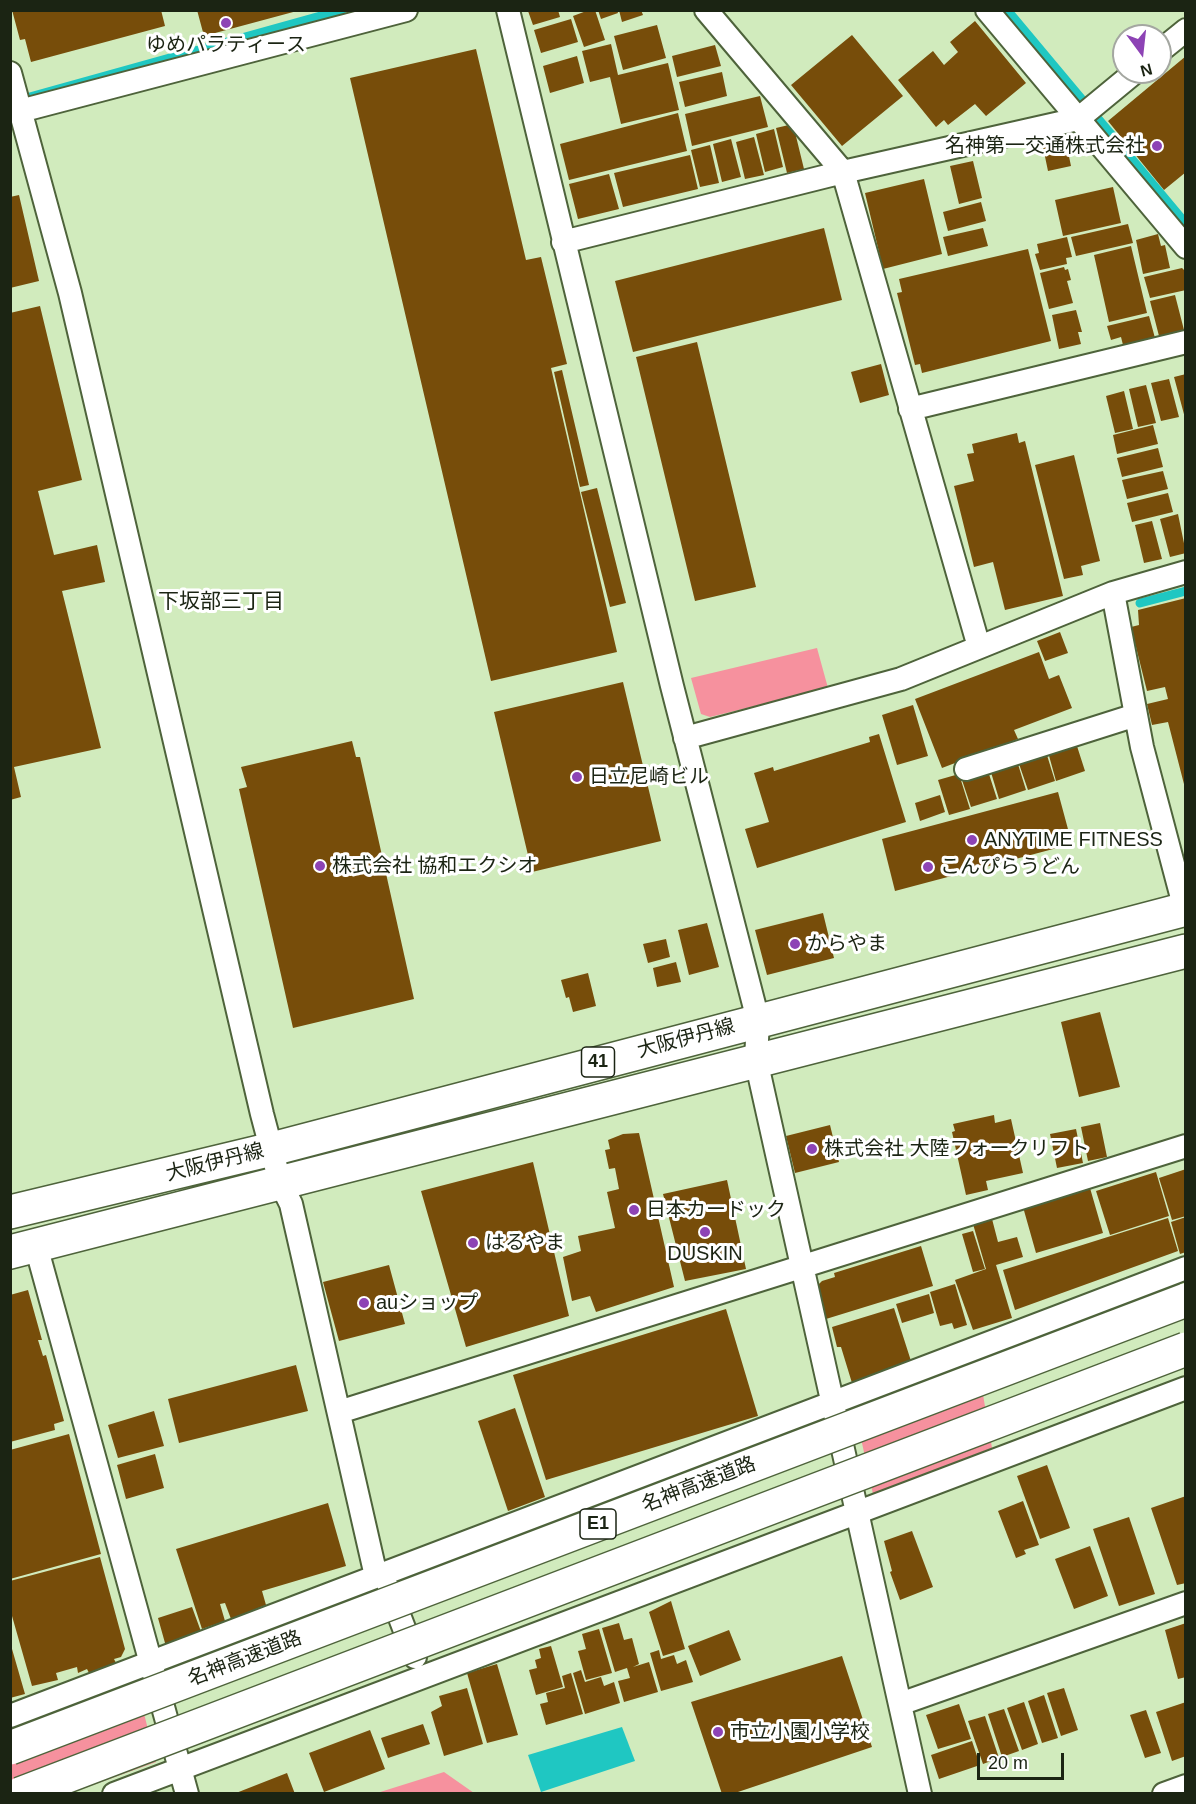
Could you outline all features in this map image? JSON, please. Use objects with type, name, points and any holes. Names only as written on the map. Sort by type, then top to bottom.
[{"type":"main road","name":"大阪伊丹線","points":[[10,1212],[272,1149],[1185,910]]},
{"type":"main road","name":"大阪伊丹線","points":[[23,1249],[1185,951]]},
{"type":"main road","name":"名神高速道路","points":[[10,1748],[1185,1300]]},
{"type":"main road","name":"E1","points":[[20,1794],[1185,1349]]},
{"type":"street","points":[[20,111],[406,10]]},
{"type":"street","points":[[508,10],[685,738],[758,1020],[756,1060],[920,1794]]},
{"type":"street","points":[[706,10],[843,172],[979,647]]},
{"type":"street","points":[[987,10],[1185,247]]},
{"type":"street","points":[[1172,41],[1185,30]]},
{"type":"street","points":[[10,74],[70,293],[272,1149],[280,1182],[291,1204],[339,1412],[380,1575],[422,1675]]},
{"type":"street","points":[[563,242],[843,172],[1078,119],[1120,84]]},
{"type":"street","points":[[910,409],[1185,342]]},
{"type":"street","points":[[685,738],[901,679],[1113,593],[1185,572]]},
{"type":"street","points":[[1113,593],[1149,778],[1185,910]]},
{"type":"street","points":[[966,769],[1136,715]]},
{"type":"street","points":[[339,1412],[1185,1146]]},
{"type":"street","points":[[23,1249],[151,1663],[187,1794]]},
{"type":"street","points":[[10,1716],[831,1401],[1185,1268]]},
{"type":"street","points":[[114,1794],[422,1675],[1185,1388]]},
{"type":"street","points":[[900,1704],[1185,1603]]},
{"type":"street","points":[[1164,1794],[1185,1786]]},
{"type":"shaded area","points":[[817,648],[828,688],[710,717],[701,714],[691,678]]},
{"type":"shaded area","points":[[977,1359],[992,1448],[873,1494],[854,1406]]},
{"type":"shaded area","points":[[137,1685],[156,1762],[71,1793],[11,1794],[11,1733]]},
{"type":"shaded area","points":[[444,1772],[474,1793],[377,1793]]},
{"type":"water","points":[[622,1727],[635,1761],[541,1792],[528,1755]]},
{"type":"building","points":[[12,10],[161,10],[165,26],[31,62],[25,39],[20,40]]},
{"type":"building","name":"ゆめパラティース","points":[[197,10],[297,10],[297,11],[204,36]]},
{"type":"building","points":[[558,10],[560,17],[533,25],[528,11]]},
{"type":"building","points":[[595,10],[605,40],[584,47],[573,16]]},
{"type":"building","points":[[598,10],[617,10],[618,13],[601,19]]},
{"type":"building","points":[[619,10],[641,10],[643,15],[622,22]]},
{"type":"building","points":[[571,19],[578,42],[541,53],[534,30]]},
{"type":"building","points":[[975,21],[1026,83],[986,116],[975,104],[948,125],[944,120],[936,127],[898,80],[933,51],[944,65],[958,52],[950,42]]},
{"type":"building","points":[[657,25],[666,58],[623,70],[614,36]]},
{"type":"building","points":[[852,35],[903,96],[842,146],[791,85]]},
{"type":"building","points":[[611,44],[618,75],[668,63],[679,110],[621,124],[610,77],[590,82],[582,51]]},
{"type":"building","points":[[715,45],[721,66],[677,77],[672,56]]},
{"type":"building","points":[[476,49],[526,260],[541,257],[567,364],[551,368],[617,652],[491,681],[350,78]]},
{"type":"building","points":[[577,56],[584,83],[550,93],[543,66]]},
{"type":"building","name":"名神第一交通株式会社","points":[[1186,56],[1186,172],[1164,190],[1108,121],[1152,84],[1172,84],[1172,68]]},
{"type":"building","points":[[722,72],[727,96],[685,107],[679,82]]},
{"type":"building","points":[[760,96],[768,127],[692,146],[685,114]]},
{"type":"building","points":[[678,113],[687,151],[569,180],[560,144]]},
{"type":"building","points":[[793,124],[804,169],[787,173],[776,128]]},
{"type":"building","points":[[774,129],[783,167],[765,172],[756,134]]},
{"type":"building","points":[[754,137],[764,175],[745,179],[736,142]]},
{"type":"building","points":[[731,139],[741,177],[722,182],[713,144]]},
{"type":"building","points":[[1066,142],[1071,166],[1048,171],[1043,147]]},
{"type":"building","points":[[710,145],[719,183],[700,187],[691,150]]},
{"type":"building","points":[[690,155],[698,189],[623,207],[614,173]]},
{"type":"building","points":[[973,161],[982,198],[959,204],[950,166]]},
{"type":"building","points":[[609,174],[619,209],[578,219],[569,184]]},
{"type":"building","points":[[924,179],[942,254],[883,269],[865,193]]},
{"type":"building","points":[[1113,187],[1121,223],[1063,236],[1055,200]]},
{"type":"building","points":[[19,195],[39,281],[10,288],[10,197]]},
{"type":"building","points":[[981,202],[986,221],[948,231],[943,212]]},
{"type":"building","points":[[1128,224],[1133,243],[1076,256],[1071,237]]},
{"type":"building","points":[[824,228],[842,300],[633,352],[615,281]]},
{"type":"building","points":[[983,228],[988,246],[948,256],[943,237]]},
{"type":"building","points":[[1158,234],[1161,246],[1165,245],[1170,268],[1143,274],[1136,240]]},
{"type":"building","points":[[1067,237],[1072,257],[1066,258],[1067,264],[1040,270],[1035,254],[1039,253],[1037,244]]},
{"type":"building","points":[[1131,246],[1147,313],[1109,322],[1094,255]]},
{"type":"building","points":[[1028,249],[1051,341],[922,373],[920,364],[915,365],[897,293],[902,292],[899,279]]},
{"type":"building","points":[[1064,267],[1065,270],[1068,269],[1071,280],[1067,281],[1073,303],[1049,309],[1040,273]]},
{"type":"building","points":[[1182,268],[1186,272],[1186,290],[1150,298],[1144,277]]},
{"type":"building","points":[[1175,295],[1184,330],[1159,336],[1150,301]]},
{"type":"building","points":[[40,306],[82,480],[38,491],[54,555],[97,545],[105,582],[62,591],[101,748],[14,767],[21,797],[10,800],[10,313]]},
{"type":"building","points":[[1076,310],[1082,332],[1078,332],[1081,344],[1059,349],[1052,315]]},
{"type":"building","points":[[1149,316],[1155,338],[1123,345],[1121,337],[1111,340],[1107,326]]},
{"type":"building","points":[[697,342],[756,587],[695,601],[636,357]]},
{"type":"building","points":[[881,364],[889,395],[860,403],[851,372]]},
{"type":"building","points":[[562,370],[589,485],[580,487],[554,372]]},
{"type":"building","points":[[1186,374],[1186,418],[1185,418],[1174,377]]},
{"type":"building","points":[[1169,379],[1179,417],[1161,421],[1151,383]]},
{"type":"building","points":[[1146,385],[1156,423],[1138,427],[1129,389]]},
{"type":"building","points":[[1124,391],[1133,429],[1115,433],[1106,396]]},
{"type":"building","points":[[1153,425],[1158,444],[1117,454],[1113,435]]},
{"type":"building","points":[[1017,433],[1019,443],[1025,441],[1063,596],[1005,610],[993,562],[974,567],[954,486],[974,481],[967,454],[974,453],[972,444]]},
{"type":"building","points":[[1158,448],[1163,467],[1122,477],[1117,458]]},
{"type":"building","points":[[1074,455],[1100,561],[1081,566],[1083,575],[1064,579],[1035,465]]},
{"type":"building","points":[[1163,471],[1168,489],[1127,499],[1122,480]]},
{"type":"building","points":[[597,488],[626,603],[610,607],[581,492]]},
{"type":"building","points":[[1168,493],[1173,512],[1132,522],[1127,503]]},
{"type":"building","points":[[1178,514],[1186,553],[1170,557],[1160,519]]},
{"type":"building","points":[[1152,521],[1162,559],[1144,563],[1135,525]]},
{"type":"building","points":[[1186,598],[1185,788],[1168,722],[1152,725],[1147,704],[1168,699],[1165,687],[1147,691],[1131,627],[1139,625],[1138,610]]},
{"type":"building","points":[[1060,632],[1068,653],[1045,661],[1037,641]]},
{"type":"building","points":[[1039,652],[1049,679],[1059,675],[1072,708],[1014,730],[1018,739],[942,768],[915,699]]},
{"type":"building","name":"日立尼崎ビル","points":[[623,682],[661,841],[532,872],[494,712]]},
{"type":"building","points":[[913,705],[928,756],[897,765],[882,715]]},
{"type":"building","points":[[879,734],[906,822],[757,868],[745,829],[769,822],[754,773],[773,767],[774,771],[870,742],[869,737]]},
{"type":"building","name":"株式会社 協和エクシオ","points":[[352,741],[356,757],[360,757],[414,999],[293,1028],[239,789],[247,787],[241,767]]},
{"type":"building","points":[[1076,743],[1085,771],[1056,781],[1048,752]]},
{"type":"building","points":[[1046,752],[1055,781],[1028,790],[1018,761]]},
{"type":"building","points":[[1017,761],[1026,790],[999,799],[990,769]]},
{"type":"building","points":[[988,771],[997,799],[971,807],[962,780]]},
{"type":"building","points":[[959,774],[970,809],[949,815],[938,780]]},
{"type":"building","points":[[1058,792],[1072,844],[895,891],[882,839]]},
{"type":"building","points":[[940,795],[945,812],[920,821],[915,803]]},
{"type":"building","name":"からやま","points":[[823,913],[834,958],[767,975],[755,930]]},
{"type":"building","points":[[707,923],[719,967],[689,975],[678,930]]},
{"type":"building","points":[[666,939],[670,957],[648,963],[643,944]]},
{"type":"building","points":[[676,962],[681,982],[657,987],[653,968]]},
{"type":"building","points":[[588,973],[596,1006],[573,1012],[561,980]]},
{"type":"building","points":[[1100,1012],[1120,1087],[1079,1097],[1061,1022]]},
{"type":"building","points":[[994,1115],[995,1123],[1011,1119],[1023,1173],[986,1181],[988,1190],[966,1195],[952,1132],[955,1131],[953,1124]]},
{"type":"building","points":[[1100,1123],[1107,1157],[1088,1161],[1081,1127]]},
{"type":"building","name":"株式会社 大陸フォークリフト","points":[[830,1125],[839,1162],[795,1173],[786,1136]]},
{"type":"building","points":[[1076,1129],[1083,1163],[1057,1168],[1050,1134]]},
{"type":"building","name":"日本カードック","points":[[639,1133],[674,1287],[596,1312],[590,1296],[572,1301],[563,1257],[581,1251],[578,1236],[615,1228],[607,1192],[619,1189],[615,1168],[609,1169],[605,1150],[610,1149],[608,1140],[623,1134]]},
{"type":"building","points":[[533,1162],[569,1316],[466,1347],[421,1191]]},
{"type":"building","points":[[1186,1169],[1186,1216],[1172,1220],[1159,1178]]},
{"type":"building","points":[[1156,1172],[1169,1216],[1110,1235],[1096,1191]]},
{"type":"building","name":"DUSKIN","points":[[727,1180],[746,1269],[685,1281],[663,1194]]},
{"type":"building","points":[[1090,1188],[1103,1233],[1036,1253],[1023,1207]]},
{"type":"building","points":[[1186,1217],[1186,1252],[1180,1254],[1171,1222]]},
{"type":"building","points":[[1168,1218],[1178,1251],[1015,1310],[1003,1270]]},
{"type":"building","points":[[992,1219],[998,1242],[1017,1237],[1023,1257],[996,1265],[1012,1318],[973,1330],[955,1280],[986,1269],[973,1224]]},
{"type":"building","points":[[973,1231],[985,1269],[973,1272],[962,1234]]},
{"type":"building","points":[[921,1246],[933,1286],[826,1319],[818,1285],[822,1281],[835,1277],[834,1273]]},
{"type":"building","name":"auショップ","points":[[389,1265],[405,1324],[339,1341],[323,1282]]},
{"type":"building","points":[[955,1284],[967,1325],[954,1329],[952,1323],[940,1326],[930,1292]]},
{"type":"building","points":[[28,1290],[42,1340],[38,1340],[43,1356],[46,1355],[64,1421],[54,1424],[55,1430],[10,1442],[10,1295]]},
{"type":"building","points":[[929,1294],[934,1313],[902,1323],[896,1304]]},
{"type":"building","points":[[894,1308],[911,1361],[852,1383],[841,1347],[837,1347],[832,1327]]},
{"type":"building","points":[[726,1309],[758,1416],[546,1480],[513,1375]]},
{"type":"building","points":[[296,1365],[308,1411],[179,1443],[168,1399]]},
{"type":"building","points":[[515,1408],[545,1497],[508,1511],[478,1421]]},
{"type":"building","points":[[154,1411],[164,1446],[118,1458],[108,1425]]},
{"type":"building","points":[[69,1434],[101,1554],[10,1579],[10,1450]]},
{"type":"building","points":[[155,1454],[164,1488],[126,1499],[117,1465]]},
{"type":"building","points":[[1047,1465],[1070,1528],[1040,1539],[1017,1476]]},
{"type":"building","points":[[1186,1496],[1186,1583],[1177,1585],[1151,1508]]},
{"type":"building","points":[[1023,1501],[1039,1545],[1024,1550],[1026,1554],[1016,1558],[998,1511]]},
{"type":"building","points":[[328,1503],[346,1566],[262,1591],[266,1605],[231,1619],[225,1603],[220,1604],[225,1621],[202,1629],[176,1549]]},
{"type":"building","points":[[1129,1517],[1155,1594],[1119,1606],[1093,1529]]},
{"type":"building","points":[[912,1531],[933,1587],[900,1600],[890,1572],[892,1571],[884,1541]]},
{"type":"building","points":[[1090,1546],[1108,1596],[1074,1609],[1055,1559]]},
{"type":"building","points":[[100,1557],[125,1649],[121,1657],[114,1659],[116,1663],[89,1673],[87,1669],[78,1673],[77,1667],[56,1673],[58,1680],[32,1686],[10,1609],[10,1581]]},
{"type":"building","points":[[671,1601],[685,1649],[663,1656],[649,1612]]},
{"type":"building","points":[[192,1607],[203,1637],[173,1646],[165,1643],[158,1618]]},
{"type":"building","points":[[619,1623],[624,1640],[632,1638],[639,1664],[633,1667],[649,1662],[658,1692],[624,1702],[618,1681],[630,1678],[627,1668],[615,1672],[602,1628]]},
{"type":"building","points":[[1186,1623],[1186,1677],[1178,1679],[1165,1630]]},
{"type":"building","points":[[599,1629],[612,1673],[586,1680],[578,1651],[586,1649],[582,1634]]},
{"type":"building","points":[[729,1630],[741,1660],[700,1676],[688,1646]]},
{"type":"building","points":[[10,1642],[25,1694],[10,1698]]},
{"type":"building","points":[[551,1646],[563,1687],[536,1695],[529,1670],[537,1668],[535,1660],[541,1658],[539,1649]]},
{"type":"building","points":[[659,1650],[661,1659],[674,1655],[677,1664],[686,1660],[693,1682],[661,1691],[650,1653]]},
{"type":"building","points":[[842,1656],[872,1747],[732,1794],[722,1794],[691,1702]]},
{"type":"building","points":[[497,1664],[518,1735],[487,1743],[467,1673]]},
{"type":"building","points":[[581,1670],[585,1682],[601,1677],[604,1686],[614,1682],[620,1703],[585,1714],[573,1673]]},
{"type":"building","points":[[571,1673],[583,1714],[546,1725],[540,1704],[548,1702],[546,1693],[565,1688],[562,1676]]},
{"type":"building","points":[[467,1688],[483,1744],[444,1756],[431,1712],[442,1706],[439,1696]]},
{"type":"building","points":[[1064,1688],[1078,1730],[1061,1736],[1047,1693]]},
{"type":"building","points":[[1044,1695],[1058,1738],[1042,1743],[1028,1701]]},
{"type":"building","points":[[1024,1702],[1038,1744],[1022,1750],[1007,1708]]},
{"type":"building","points":[[1186,1702],[1186,1756],[1172,1761],[1156,1712]]},
{"type":"building","points":[[959,1704],[971,1739],[938,1749],[926,1715]]},
{"type":"building","points":[[1004,1709],[1019,1751],[1002,1757],[988,1714]]},
{"type":"building","points":[[1146,1710],[1161,1753],[1145,1758],[1130,1715]]},
{"type":"building","points":[[985,1716],[999,1758],[983,1764],[968,1721]]},
{"type":"building","points":[[423,1724],[430,1744],[388,1758],[381,1738]]},
{"type":"building","points":[[370,1730],[385,1769],[324,1792],[309,1753]]},
{"type":"building","points":[[972,1741],[980,1765],[939,1779],[931,1755]]},
{"type":"building","points":[[287,1773],[295,1794],[236,1794],[236,1793]]},
{"type":"waterway","points":[[19,100],[342,10]]},
{"type":"waterway","points":[[1007,10],[1186,224]]},
{"type":"waterway","points":[[1140,603],[1186,591]]},
{"type":"place","name":"ゆめパラティース","points":[[226,23]]},
{"type":"place","name":"名神第一交通株式会社","points":[[1157,146]]},
{"type":"place","name":"日立尼崎ビル","points":[[577,777]]},
{"type":"place","name":"ANYTIME FITNESS","points":[[972,840]]},
{"type":"place","name":"株式会社 協和エクシオ","points":[[320,866]]},
{"type":"place","name":"こんぴらうどん","points":[[928,867]]},
{"type":"place","name":"からやま","points":[[795,944]]},
{"type":"place","name":"株式会社 大陸フォークリフト","points":[[812,1149]]},
{"type":"place","name":"日本カードック","points":[[634,1210]]},
{"type":"place","name":"DUSKIN","points":[[705,1232]]},
{"type":"place","name":"はるやま","points":[[473,1243]]},
{"type":"place","name":"auショップ","points":[[364,1303]]},
{"type":"place","name":"市立小園小学校","points":[[718,1732]]},
{"type":"district","name":"下坂部三丁目","points":[[221,602]]}]
